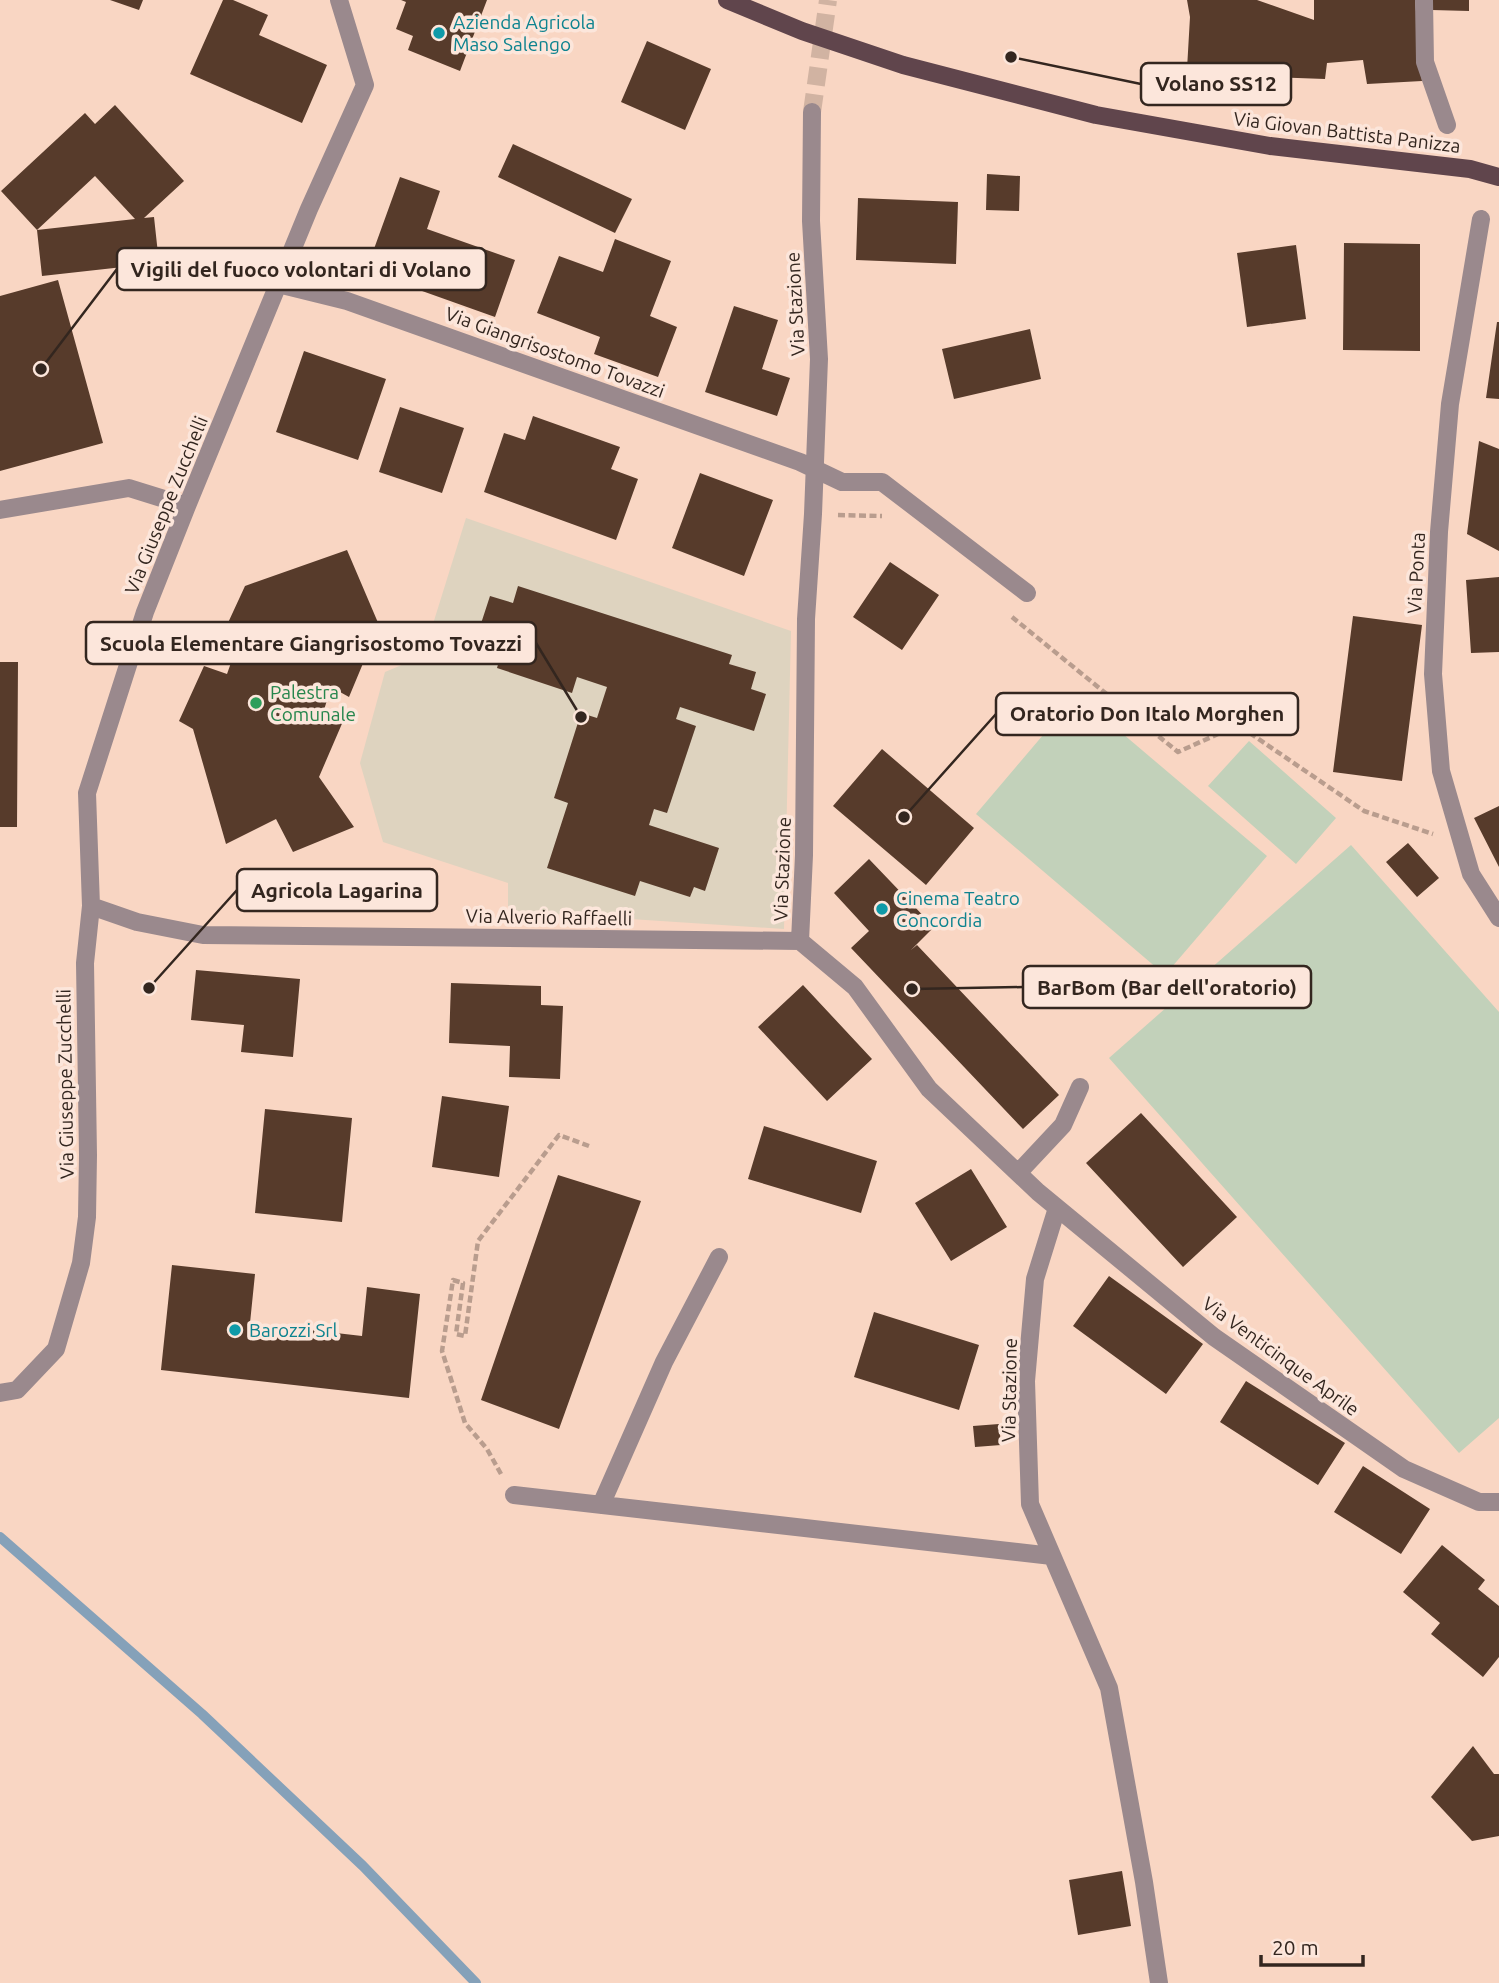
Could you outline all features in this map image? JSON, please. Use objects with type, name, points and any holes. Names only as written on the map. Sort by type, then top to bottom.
[{"type":"main road","name":"Via Giovan Battista Panizza","points":[[727,0],[802,31],[903,65],[1096,116],[1270,146],[1470,169],[1499,177]]},
{"type":"street","name":"Via Giuseppe Zucchelli","points":[[0,1393],[17,1391],[56,1349],[81,1263],[87,1217],[85,963],[91,906],[87,793],[145,612],[309,209],[365,85],[339,0]]},
{"type":"street","points":[[1424,0],[1425,62],[1447,125]]},
{"type":"street","name":"Via Stazione","points":[[812,112],[811,221],[819,359],[806,619],[804,855],[800,942],[855,987],[929,1089],[1057,1208],[1035,1279],[1026,1381],[1030,1504],[1109,1688],[1159,1983]]},
{"type":"street","name":"Via Ponta","points":[[1481,219],[1450,404],[1439,532],[1433,674],[1441,771],[1471,874],[1499,918]]},
{"type":"street","name":"Via Giangrisostomo Tovazzi","points":[[278,284],[347,301],[800,462],[842,481],[882,482],[1027,593]]},
{"type":"street","points":[[0,510],[130,488],[187,506]]},
{"type":"street","name":"Via Alverio Raffaelli","points":[[91,906],[136,922],[203,934],[800,942]]},
{"type":"street","points":[[1018,1173],[1063,1125],[1080,1087]]},
{"type":"street","name":"Via Venticinque Aprile","points":[[1057,1208],[1214,1337],[1404,1469],[1479,1502],[1499,1502]]},
{"type":"street","points":[[601,1505],[664,1362],[719,1257]]},
{"type":"street","points":[[513,1495],[1052,1556]]},
{"type":"path","points":[[813,514],[890,516]]},
{"type":"path","points":[[1007,612],[1178,752],[1238,724],[1364,811],[1461,841]]},
{"type":"path","points":[[513,1495],[486,1449],[465,1423],[442,1351],[453,1280],[463,1283],[456,1334],[465,1336],[478,1241],[559,1135],[589,1146]]},
{"type":"shaded area","points":[[466,518],[791,631],[784,929],[508,911],[508,883],[383,842],[360,763],[385,672],[423,656]]},
{"type":"green space","points":[[1077,695],[1267,856],[1165,975],[976,814]]},
{"type":"green space","points":[[1249,741],[1336,818],[1296,864],[1208,786]]},
{"type":"green space","points":[[1351,845],[1499,1012],[1499,1418],[1459,1453],[1109,1058]]},
{"type":"building","points":[[110,0],[143,0],[139,10]]},
{"type":"building","points":[[223,0],[233,0],[268,15],[259,35],[327,65],[302,123],[190,74]]},
{"type":"building","name":"Azienda Agricola Maso Salengo","points":[[401,0],[487,0],[460,71],[408,50],[413,36],[396,29],[406,2]]},
{"type":"building","points":[[1187,0],[1257,0],[1314,20],[1314,0],[1415,0],[1422,81],[1367,84],[1363,60],[1327,63],[1325,79],[1244,76],[1187,69],[1190,17]]},
{"type":"building","points":[[1431,0],[1469,0],[1469,11],[1432,10]]},
{"type":"building","points":[[647,41],[711,69],[685,130],[621,102]]},
{"type":"building","points":[[115,105],[184,181],[144,218],[154,217],[159,263],[42,276],[37,230],[1,191],[85,113],[95,124]],"holes":[[[95,176],[135,219],[37,230]]]},
{"type":"building","points":[[513,144],[632,199],[615,233],[498,177]]},
{"type":"building","points":[[987,174],[1020,176],[1019,211],[986,210]]},
{"type":"building","points":[[400,177],[440,191],[427,229],[515,260],[495,317],[366,271]]},
{"type":"building","points":[[858,198],[958,202],[956,264],[856,260]]},
{"type":"building","points":[[615,239],[671,261],[650,316],[677,327],[658,377],[594,354],[600,337],[537,313],[559,256],[603,272]]},
{"type":"building","points":[[1344,243],[1420,244],[1420,351],[1343,350]]},
{"type":"building","points":[[1296,245],[1306,319],[1247,327],[1237,253]]},
{"type":"building","points":[[58,280],[103,443],[0,471],[0,296]]},
{"type":"building","points":[[734,306],[778,320],[762,369],[790,378],[777,416],[705,392]]},
{"type":"building","points":[[1499,322],[1499,399],[1486,398]]},
{"type":"building","points":[[1030,329],[1041,379],[954,399],[942,349]]},
{"type":"building","points":[[304,351],[386,379],[358,460],[276,432]]},
{"type":"building","points":[[400,407],[464,428],[442,493],[379,472]]},
{"type":"building","points":[[533,416],[620,447],[611,469],[638,479],[616,540],[484,492],[504,433],[525,440]]},
{"type":"building","points":[[1479,441],[1499,449],[1499,551],[1467,534]]},
{"type":"building","points":[[700,473],[773,500],[744,576],[672,548]]},
{"type":"building","name":"Palestra Comunale","points":[[347,550],[379,625],[349,697],[331,687],[324,710],[344,719],[319,777],[354,827],[293,852],[276,819],[226,844],[193,729],[179,721],[204,666],[227,674],[237,646],[221,638],[245,586]]},
{"type":"building","points":[[890,562],[939,595],[902,650],[853,617]]},
{"type":"building","points":[[1499,577],[1499,652],[1471,653],[1466,580]]},
{"type":"building","points":[[518,586],[732,655],[729,664],[756,672],[751,689],[766,694],[754,731],[680,707],[676,719],[696,726],[667,813],[654,809],[649,825],[719,848],[705,891],[694,887],[690,897],[640,881],[635,896],[547,868],[568,803],[554,798],[581,713],[597,718],[607,687],[577,677],[572,693],[497,668],[501,654],[474,645],[490,596],[513,603]]},
{"type":"building","points":[[1353,616],[1422,625],[1402,781],[1333,772]]},
{"type":"building","points":[[0,662],[18,662],[17,827],[0,827]]},
{"type":"building","points":[[882,749],[974,828],[926,885],[833,806]]},
{"type":"building","points":[[1499,806],[1499,867],[1474,818]]},
{"type":"building","points":[[1408,843],[1439,878],[1417,897],[1386,862]]},
{"type":"building","points":[[869,859],[934,927],[911,950],[917,945],[1059,1095],[1023,1129],[851,948],[869,931],[834,893]]},
{"type":"building","points":[[196,970],[300,979],[293,1057],[241,1052],[244,1025],[191,1020]]},
{"type":"building","points":[[451,983],[541,986],[541,1005],[563,1006],[560,1079],[509,1077],[510,1046],[449,1043]]},
{"type":"building","points":[[803,985],[872,1059],[827,1101],[758,1027]]},
{"type":"building","points":[[442,1096],[509,1106],[499,1177],[432,1167]]},
{"type":"building","points":[[265,1109],[352,1118],[342,1222],[255,1213]]},
{"type":"building","points":[[1141,1113],[1237,1217],[1183,1267],[1086,1163]]},
{"type":"building","points":[[764,1126],[877,1161],[861,1213],[748,1179]]},
{"type":"building","points":[[971,1169],[1007,1227],[951,1261],[915,1203]]},
{"type":"building","points":[[558,1175],[641,1201],[559,1429],[481,1400]]},
{"type":"building","name":"Barozzi Srl","points":[[172,1265],[255,1274],[250,1323],[362,1336],[367,1287],[420,1294],[409,1398],[161,1370]]},
{"type":"building","points":[[1109,1276],[1203,1344],[1166,1394],[1073,1326]]},
{"type":"building","points":[[874,1312],[979,1345],[959,1410],[854,1377]]},
{"type":"building","points":[[1246,1381],[1345,1443],[1318,1485],[1220,1422]]},
{"type":"building","points":[[999,1424],[1001,1445],[975,1447],[973,1426]]},
{"type":"building","points":[[1363,1466],[1430,1509],[1401,1554],[1334,1512]]},
{"type":"building","points":[[1442,1545],[1485,1580],[1478,1589],[1499,1606],[1499,1657],[1483,1677],[1431,1634],[1440,1623],[1403,1592]]},
{"type":"building","points":[[1473,1746],[1494,1774],[1499,1774],[1499,1836],[1472,1841],[1431,1797]]},
{"type":"building","points":[[1122,1871],[1131,1926],[1078,1935],[1069,1880]]},
{"type":"waterway","points":[[0,1537],[202,1714],[363,1866],[476,1983]]},
{"type":"tunnel","points":[[812,112],[828,0]]},
{"type":"place","name":"Azienda Agricola Maso Salengo","points":[[439,33]]},
{"type":"place","name":"Volano SS12","points":[[1011,57]]},
{"type":"place","name":"Vigili del fuoco volontari di Volano","points":[[41,369]]},
{"type":"place","name":"Palestra Comunale","points":[[256,703]]},
{"type":"place","name":"Scuola Elementare Giangrisostomo Tovazzi","points":[[581,717]]},
{"type":"place","name":"Oratorio Don Italo Morghen","points":[[904,817]]},
{"type":"place","name":"Cinema Teatro Concordia","points":[[882,909]]},
{"type":"place","name":"Agricola Lagarina","points":[[149,988]]},
{"type":"place","name":"BarBom (Bar dell'oratorio)","points":[[912,989]]},
{"type":"place","name":"Barozzi Srl","points":[[235,1330]]}]
